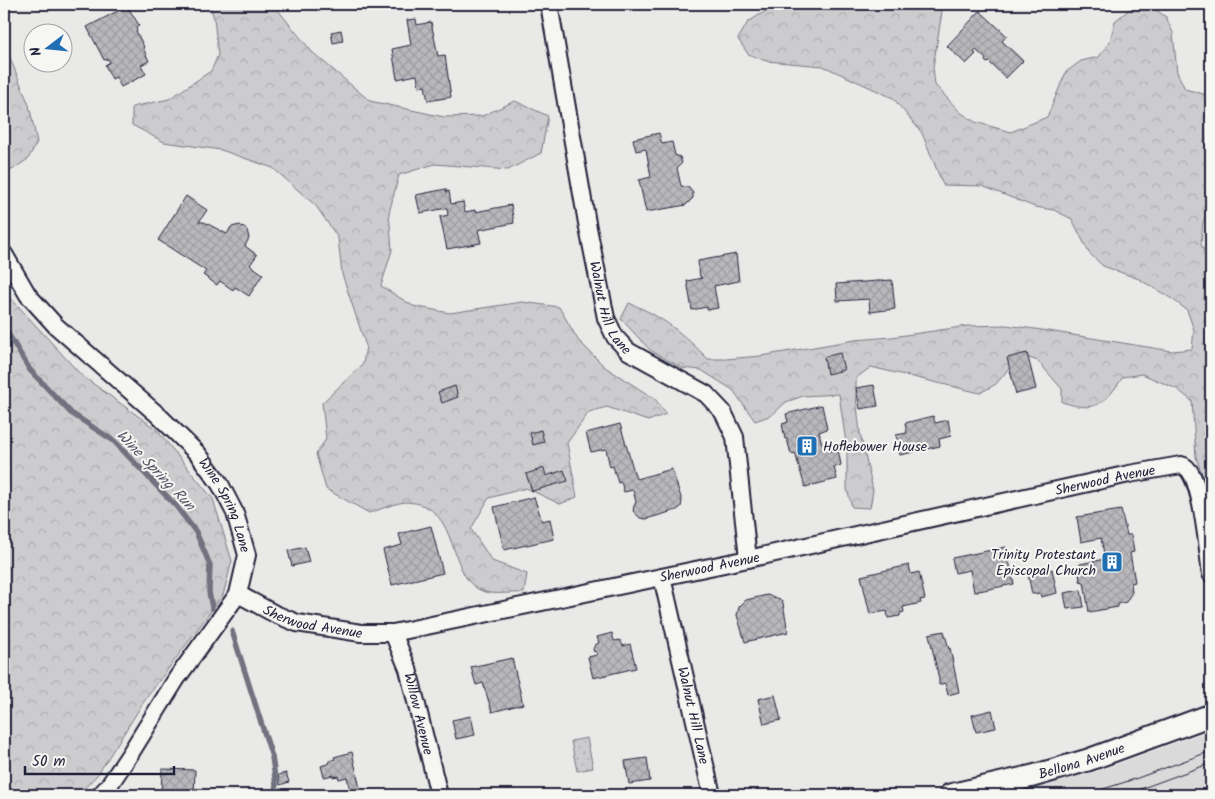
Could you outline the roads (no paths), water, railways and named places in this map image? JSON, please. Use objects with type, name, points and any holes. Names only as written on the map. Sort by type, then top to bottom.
[{"type":"street","name":"Walnut Hill Lane","points":[[549,4],[587,223],[606,318],[615,338],[628,351],[706,394],[723,412],[735,437],[748,559]]},
{"type":"street","name":"Wine Spring Lane","points":[[4,254],[28,295],[56,326],[158,415],[198,454],[220,484],[235,513],[247,555],[238,594],[177,678],[130,754],[108,787],[100,795]]},
{"type":"street","name":"Sherwood Avenue","points":[[238,594],[275,614],[298,623],[361,633],[393,633],[748,559],[1129,474],[1185,466],[1189,470],[1200,498],[1211,574]]},
{"type":"street","name":"Walnut Hill Lane","points":[[662,577],[712,795]]},
{"type":"street","name":"Willow Avenue","points":[[393,633],[408,669],[439,795]]},
{"type":"street","name":"Bellona Avenue","points":[[950,795],[1033,776],[1088,760],[1211,714]]},
{"type":"waterway","name":"Wine Spring Run","points":[[4,327],[30,370],[71,413],[114,441],[176,506],[196,532],[210,565],[209,592],[212,608]]},
{"type":"waterway","points":[[1207,357],[1211,362]]},
{"type":"waterway","name":"Wine Spring Run","points":[[232,631],[272,757],[276,785],[274,795]]},
{"type":"tram line","points":[[1084,795],[1135,779],[1211,751]]},
{"type":"tram line","points":[[1124,795],[1211,763]]},
{"type":"place","name":"Hoflebower House","points":[[807,446]]},
{"type":"place","name":"Trinity Protestant Episcopal Church","points":[[1112,562]]}]
